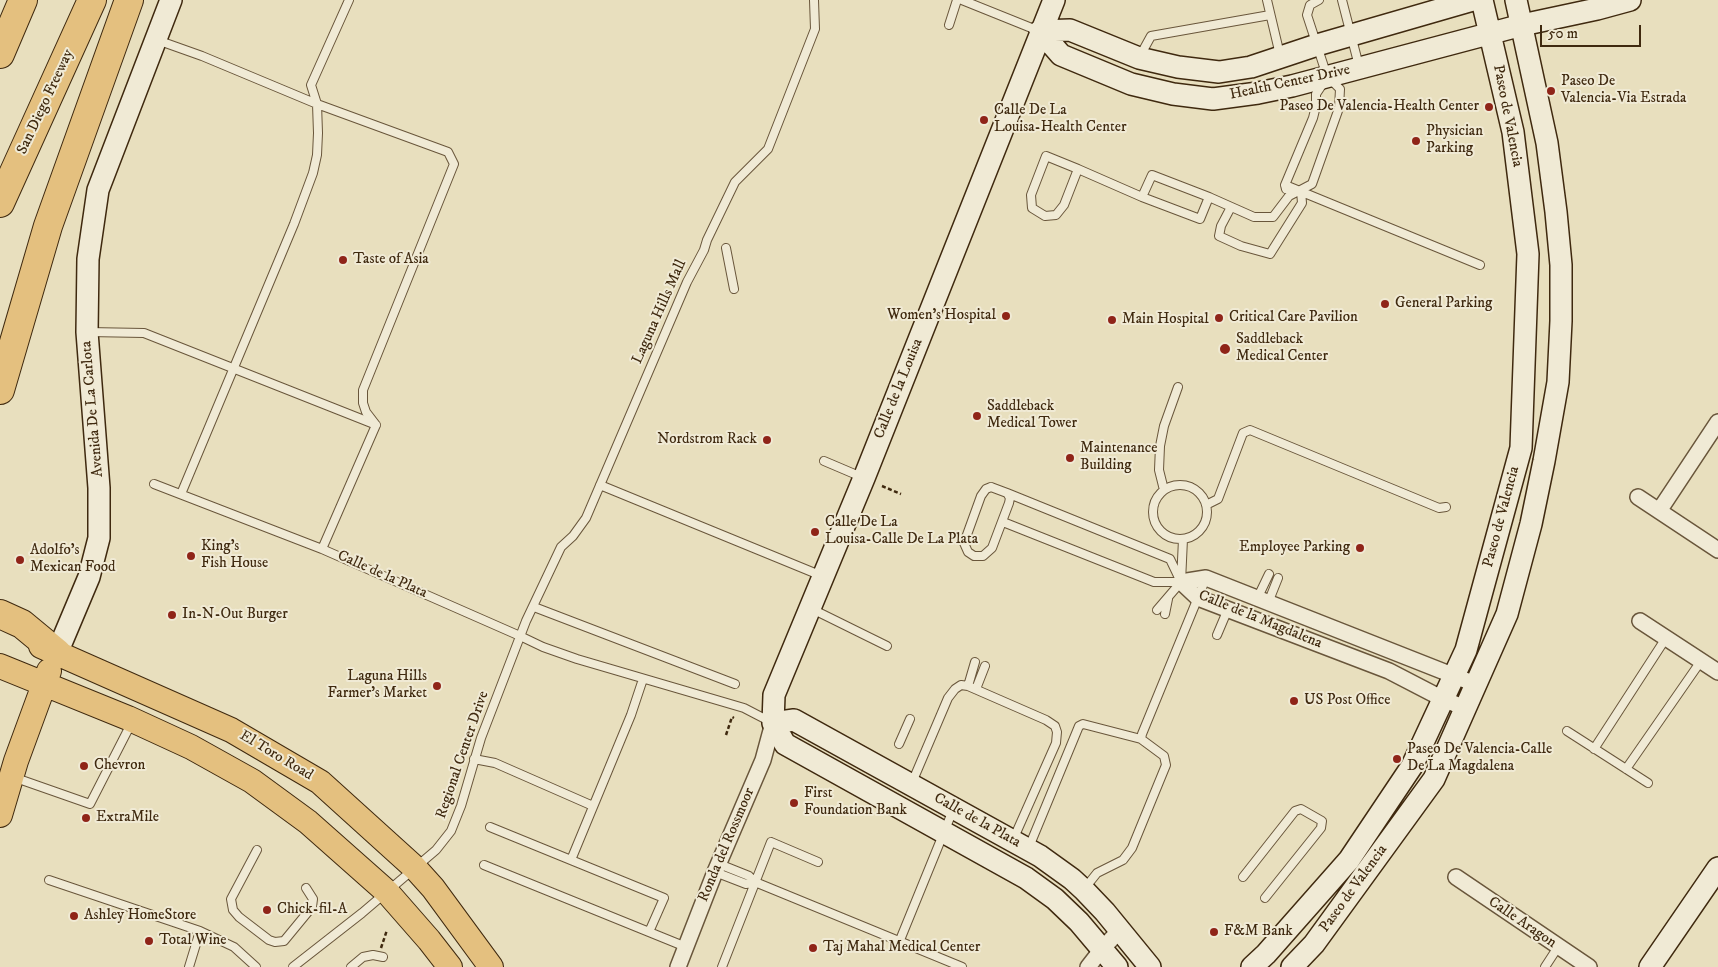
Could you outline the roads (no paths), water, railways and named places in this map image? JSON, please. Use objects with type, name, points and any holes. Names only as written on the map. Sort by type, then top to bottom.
[{"type":"highway","points":[[0,54],[23,0]]},
{"type":"highway","name":"San Diego Freeway","points":[[0,203],[92,0]]},
{"type":"highway","points":[[0,390],[48,226],[129,0]]},
{"type":"highway","points":[[0,614],[22,624],[57,654]]},
{"type":"main road","name":"El Toro Road","points":[[0,629],[232,730],[320,782],[415,868],[433,888],[492,967]]},
{"type":"main road","name":"Avenida De La Carlota","points":[[0,815],[11,776],[44,684],[57,654]]},
{"type":"main road","points":[[0,666],[191,747],[252,781],[308,822],[386,892],[429,940],[450,967]]},
{"type":"street","name":"Avenida De La Carlota","points":[[57,654],[89,577],[98,538],[99,488],[86,332],[88,259],[98,190],[171,0]]},
{"type":"street","name":"Calle de la Louisa","points":[[773,722],[773,700],[824,577],[873,482],[1040,31],[1054,0]]},
{"type":"street","name":"Health Center Drive","points":[[1040,31],[1070,30],[1139,58],[1178,67],[1219,72],[1251,66],[1430,9],[1473,0]]},
{"type":"street","name":"Paseo de Valencia","points":[[1252,967],[1266,954],[1349,860],[1412,766],[1466,650],[1521,448],[1528,254],[1514,132],[1482,0]]},
{"type":"street","name":"Paseo de Valencia","points":[[1292,967],[1314,944],[1434,779],[1507,614],[1531,524],[1558,382],[1561,265],[1547,143],[1516,0]]},
{"type":"street","name":"Health Center Drive","points":[[1040,31],[1060,55],[1131,84],[1173,94],[1213,99],[1258,93],[1522,25],[1630,0]]},
{"type":"street","points":[[1659,511],[1718,422]]},
{"type":"street","points":[[1638,497],[1718,550]]},
{"type":"street","name":"Calle de la Magdalena","points":[[1181,582],[1206,578],[1453,677],[1475,684]]},
{"type":"street","name":"Calle de la Magdalena","points":[[1181,582],[1198,598],[1389,671],[1443,699],[1465,708]]},
{"type":"street","points":[[1640,621],[1718,672]]},
{"type":"street","name":"Calle de la Plata","points":[[1117,967],[1079,922],[1055,899],[1026,878],[784,744],[773,722],[794,720],[954,808],[1057,868],[1084,890],[1150,967]]},
{"type":"street","name":"Ronda del Rossmoor","points":[[678,967],[717,868],[763,760],[773,722]]},
{"type":"street","points":[[1650,967],[1718,868]]},
{"type":"street","name":"Calle Aragon","points":[[1456,878],[1589,967]]},
{"type":"street","points":[[1088,967],[1120,930]]},
{"type":"lane","points":[[181,494],[294,224],[313,173],[317,155],[317,104],[311,86],[349,0]]},
{"type":"lane","name":"Laguna Hills Mall","points":[[520,636],[561,547],[573,536],[586,518],[687,282],[735,182],[768,150],[815,29],[814,0]]},
{"type":"lane","points":[[949,25],[957,0]]},
{"type":"lane","points":[[962,0],[1040,31]]},
{"type":"lane","points":[[1267,0],[1281,56]]},
{"type":"lane","points":[[1142,197],[1152,175],[1254,217],[1273,216],[1288,196],[1312,184],[1339,108],[1340,89],[1327,76],[1307,15],[1310,5],[1319,0]]},
{"type":"lane","points":[[1342,0],[1359,68]]},
{"type":"lane","points":[[1139,58],[1151,36],[1270,15]]},
{"type":"lane","points":[[155,39],[202,56],[317,104],[448,152],[454,164],[363,390],[363,403],[366,412],[376,425]]},
{"type":"lane","points":[[1288,196],[1285,185],[1313,118],[1316,94],[1327,76]]},
{"type":"lane","points":[[1078,169],[1064,205],[1056,215],[1045,216],[1032,208],[1031,195],[1046,156],[1078,169],[1142,197],[1200,219],[1209,198]]},
{"type":"lane","points":[[1285,185],[1480,265]]},
{"type":"lane","points":[[1231,207],[1221,226],[1219,236],[1241,246],[1270,254],[1302,203],[1301,191]]},
{"type":"lane","points":[[726,248],[734,289]]},
{"type":"lane","points":[[86,332],[144,333],[376,425]]},
{"type":"lane","points":[[1164,490],[1159,470],[1160,446],[1164,426],[1178,387]]},
{"type":"lane","name":"Calle de la Plata","points":[[376,425],[322,549],[543,647],[577,659],[744,708],[773,722]]},
{"type":"lane","points":[[1206,505],[1218,499],[1243,433],[1250,430],[1439,508],[1446,507]]},
{"type":"lane","points":[[824,461],[873,482]]},
{"type":"lane","points":[[154,484],[322,549]]},
{"type":"lane","points":[[600,485],[824,577]]},
{"type":"lane","points":[[1176,485],[1190,487],[1203,497],[1206,505],[1207,514],[1204,523],[1192,536],[1183,539],[1166,535],[1155,522],[1154,504],[1158,496],[1164,490],[1176,485]]},
{"type":"lane","points":[[1007,493],[1010,498],[1009,503],[992,548],[988,554],[974,556],[968,552],[964,543],[983,492],[991,487],[1007,493],[1170,559],[1181,582]]},
{"type":"lane","points":[[1003,522],[1154,582],[1181,582]]},
{"type":"lane","points":[[1157,610],[1181,582],[1183,539]]},
{"type":"lane","points":[[1262,601],[1268,574]]},
{"type":"lane","points":[[1141,739],[1206,578]]},
{"type":"lane","points":[[1262,601],[1278,578]]},
{"type":"lane","points":[[1165,614],[1168,597]]},
{"type":"lane","points":[[534,607],[735,684]]},
{"type":"lane","points":[[810,608],[887,646]]},
{"type":"lane","points":[[1217,635],[1228,610]]},
{"type":"lane","name":"Regional Center Drive","points":[[293,967],[415,868],[438,848],[451,831],[461,806],[480,738],[520,636]]},
{"type":"lane","points":[[1594,748],[1666,638]]},
{"type":"lane","points":[[1626,769],[1701,661]]},
{"type":"lane","points":[[968,686],[975,662]]},
{"type":"lane","points":[[976,689],[985,666]]},
{"type":"lane","points":[[571,860],[631,715],[643,679]]},
{"type":"lane","points":[[911,786],[948,698],[954,689],[968,686],[1046,720],[1055,726],[1057,732],[1056,743],[1020,846]]},
{"type":"lane","points":[[899,744],[910,719]]},
{"type":"lane","points":[[11,776],[90,804],[133,721]]},
{"type":"lane","points":[[1020,846],[1079,726],[1083,724],[1141,739],[1164,756],[1166,765],[1132,848],[1123,860],[1097,873],[1084,890]]},
{"type":"lane","points":[[1567,731],[1648,783]]},
{"type":"lane","points":[[474,759],[495,763],[593,806]]},
{"type":"lane","points":[[900,940],[954,808]]},
{"type":"lane","points":[[1243,877],[1295,811],[1301,809],[1322,820],[1321,828],[1265,898]]},
{"type":"lane","points":[[490,827],[664,898],[649,932]]},
{"type":"lane","points":[[722,967],[771,842],[818,862]]},
{"type":"lane","points":[[257,850],[231,899],[233,910],[239,917],[269,940],[276,942],[284,941],[312,907],[313,898],[306,888]]},
{"type":"lane","points":[[484,865],[686,947]]},
{"type":"lane","points":[[717,868],[746,884],[755,882],[962,967]]},
{"type":"lane","points":[[49,880],[200,931],[234,948],[256,967]]},
{"type":"lane","points":[[189,967],[200,931]]},
{"type":"lane","points":[[1545,967],[1558,947]]},
{"type":"lane","points":[[351,967],[364,957],[373,954],[380,956]]},
{"type":"place","name":"Paseo De Valencia-Via Estrada","points":[[1551,91]]},
{"type":"place","name":"Paseo De Valencia-Health Center","points":[[1489,107]]},
{"type":"place","name":"Calle De La Louisa-Health Center","points":[[984,120]]},
{"type":"place","name":"Physician Parking","points":[[1416,141]]},
{"type":"place","name":"Taste of Asia","points":[[343,260]]},
{"type":"place","name":"General Parking","points":[[1385,304]]},
{"type":"place","name":"Women's Hospital","points":[[1006,316]]},
{"type":"place","name":"Critical Care Pavilion","points":[[1219,318]]},
{"type":"place","name":"Main Hospital","points":[[1112,320]]},
{"type":"place","name":"Saddleback Medical Center","points":[[1225,349]]},
{"type":"place","name":"Saddleback Medical Tower","points":[[977,416]]},
{"type":"place","name":"Nordstrom Rack","points":[[767,440]]},
{"type":"place","name":"Maintenance Building","points":[[1070,458]]},
{"type":"place","name":"Calle De La Louisa-Calle De La Plata","points":[[815,532]]},
{"type":"place","name":"Employee Parking","points":[[1360,548]]},
{"type":"place","name":"King's Fish House","points":[[191,556]]},
{"type":"place","name":"Adolfo's Mexican Food","points":[[20,560]]},
{"type":"place","name":"In-N-Out Burger","points":[[172,615]]},
{"type":"place","name":"Laguna Hills Farmer's Market","points":[[437,686]]},
{"type":"place","name":"US Post Office","points":[[1294,701]]},
{"type":"place","name":"Paseo De Valencia-Calle De La Magdalena","points":[[1397,759]]},
{"type":"place","name":"Chevron","points":[[84,766]]},
{"type":"place","name":"First Foundation Bank","points":[[794,803]]},
{"type":"place","name":"ExtraMile","points":[[86,818]]},
{"type":"place","name":"Chick-fil-A","points":[[267,910]]},
{"type":"place","name":"Ashley HomeStore","points":[[74,916]]},
{"type":"place","name":"F&M Bank","points":[[1214,932]]},
{"type":"place","name":"Total Wine","points":[[149,941]]},
{"type":"place","name":"Taj Mahal Medical Center","points":[[813,948]]}]
